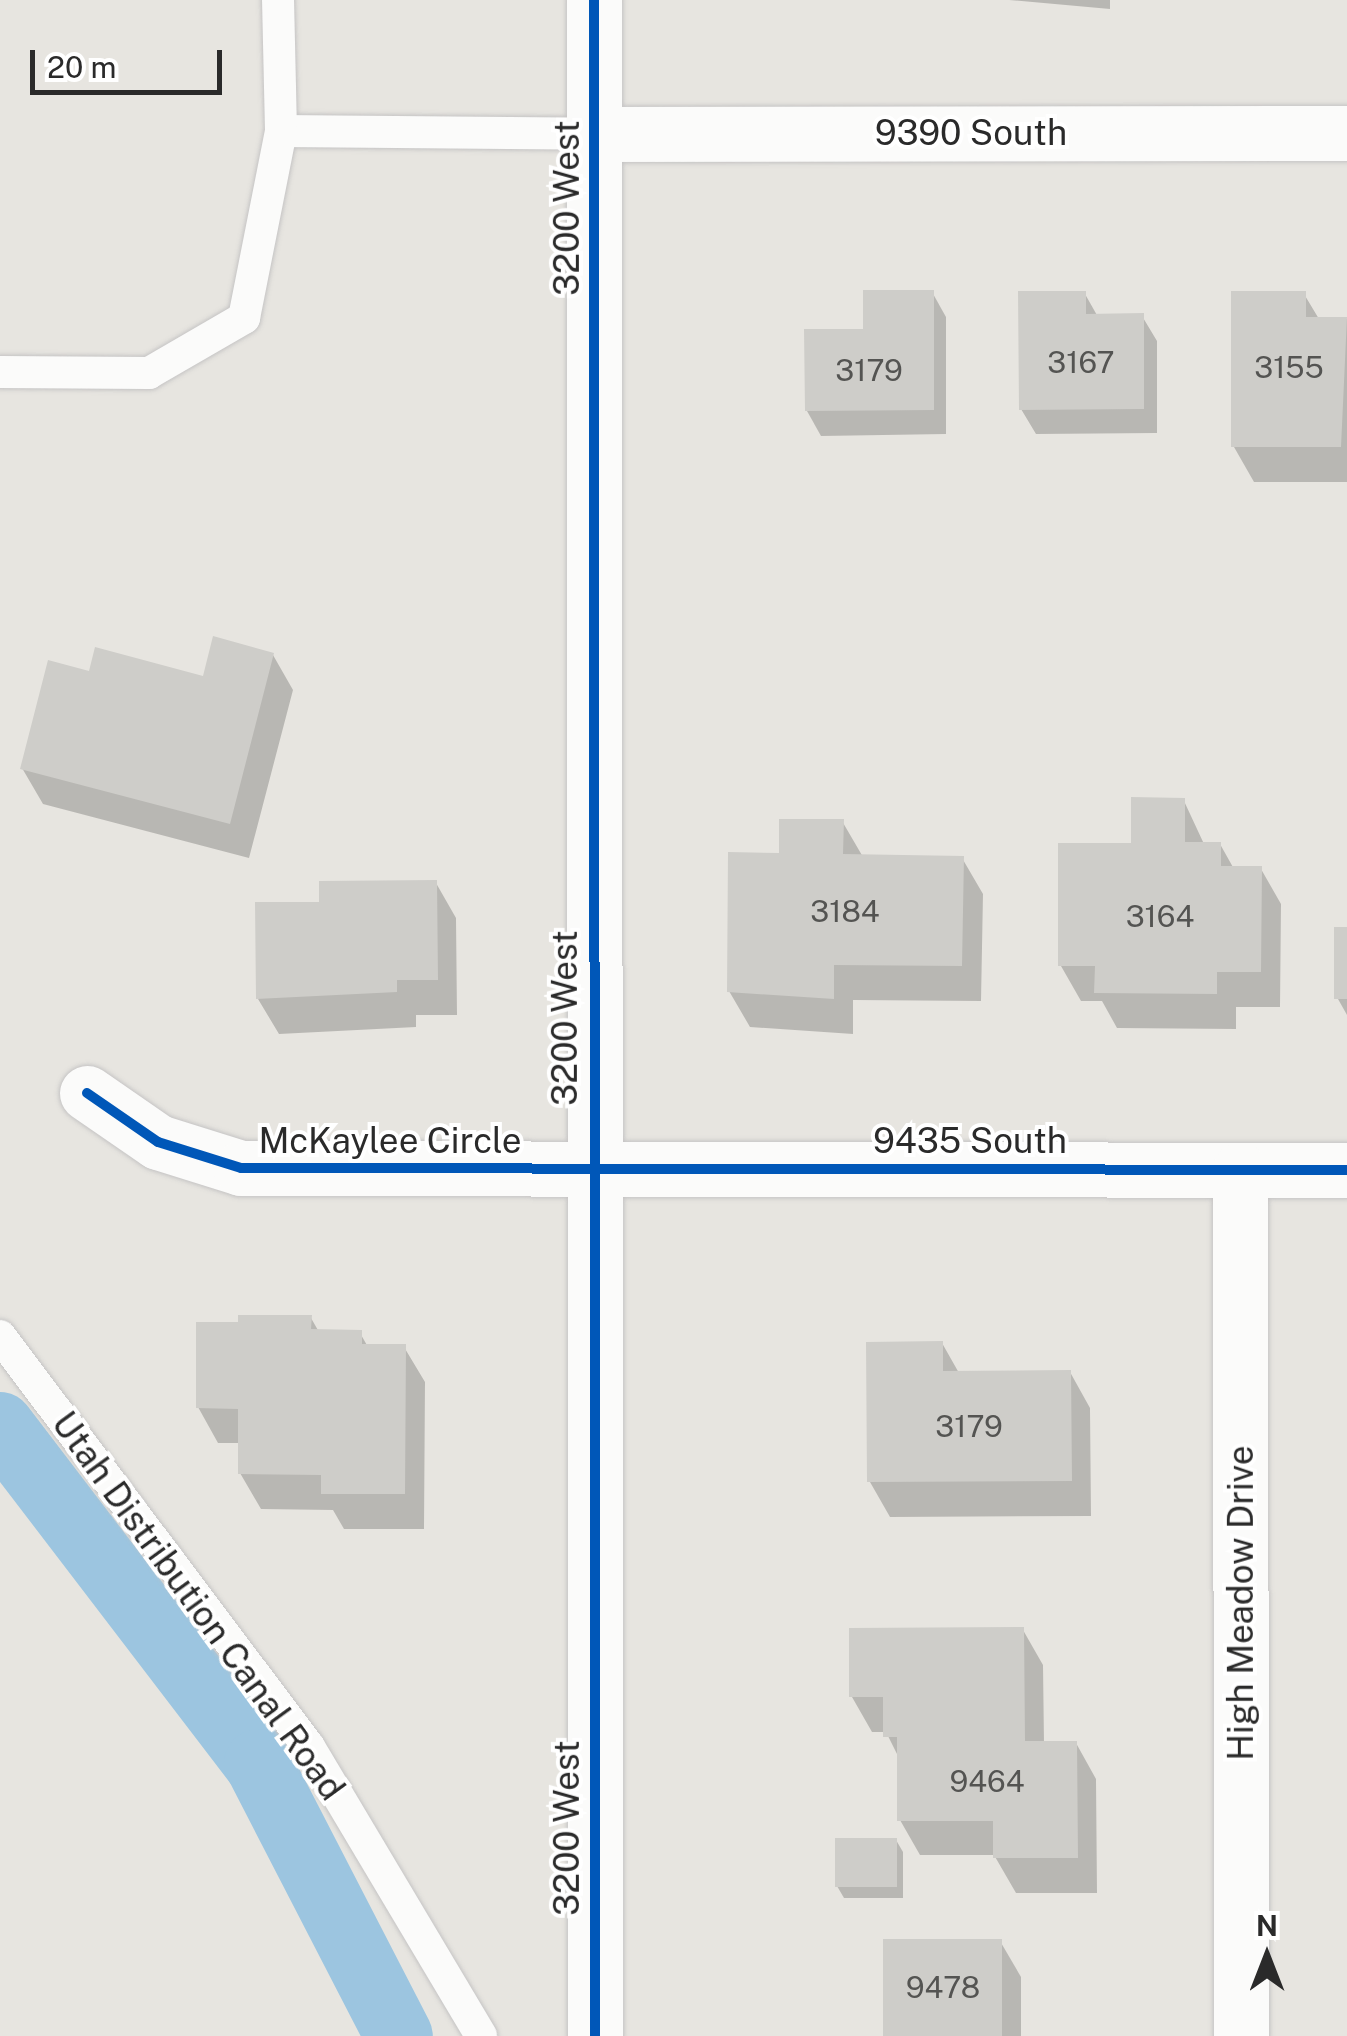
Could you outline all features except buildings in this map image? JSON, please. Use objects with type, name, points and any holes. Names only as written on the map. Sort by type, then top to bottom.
[{"type":"street","name":"3200 West","points":[[594,0],[595,2036]]},
{"type":"street","name":"9390 South","points":[[595,134],[1347,132]]},
{"type":"street","name":"McKaylee Circle","points":[[87,1093],[158,1142],[241,1168],[593,1168]]},
{"type":"street","name":"9435 South","points":[[593,1168],[1347,1170]]},
{"type":"street","name":"High Meadow Drive","points":[[1240,1170],[1242,2036]]},
{"type":"lane","points":[[0,372],[149,373],[244,318],[282,132],[278,0]]},
{"type":"lane","points":[[282,132],[595,134]]},
{"type":"lane","name":"Utah Distribution Canal Road","points":[[0,1336],[309,1747],[481,2036]]},
{"type":"waterway","points":[[0,1426],[258,1763],[399,2036]]},
{"type":"cycle path","points":[[594,0],[595,2036]]},
{"type":"cycle path","points":[[87,1093],[158,1142],[241,1168],[1347,1170]]}]
